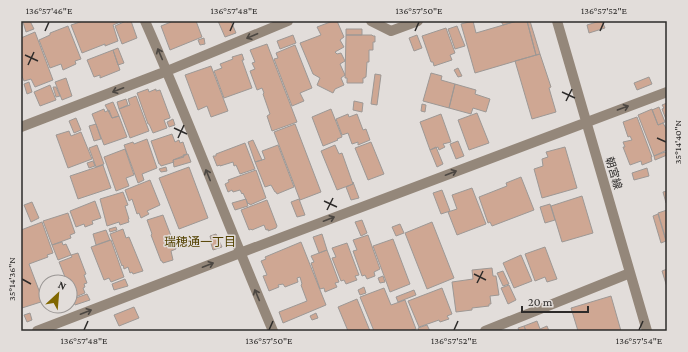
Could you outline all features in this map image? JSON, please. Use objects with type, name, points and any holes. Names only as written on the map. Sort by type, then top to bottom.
[{"type":"street","points":[[145,21],[167,71],[273,331]]},
{"type":"street","points":[[21,127],[167,71],[288,21]]},
{"type":"street","points":[[371,21],[391,30],[418,21]]},
{"type":"street","name":"朝宮線","points":[[557,21],[647,331]]},
{"type":"street","points":[[37,331],[667,92]]},
{"type":"street","points":[[485,331],[630,273]]},
{"type":"building","points":[[21,21],[30,21],[34,29],[26,32],[23,22]]},
{"type":"building","points":[[83,21],[123,21],[113,25],[118,41],[105,46],[105,44],[82,53],[71,25]]},
{"type":"building","points":[[126,21],[131,21],[137,38],[122,44],[115,26]]},
{"type":"building","points":[[171,21],[196,21],[202,37],[170,50],[161,26]]},
{"type":"building","points":[[218,21],[231,21],[236,33],[225,37]]},
{"type":"building","points":[[337,21],[344,37],[340,40],[344,47],[335,52],[337,54],[341,53],[345,61],[340,64],[345,75],[341,78],[344,85],[335,89],[333,93],[317,85],[320,78],[313,74],[300,43],[321,35],[317,27]]},
{"type":"building","points":[[473,21],[476,33],[517,21],[527,21],[536,55],[475,73],[461,24]]},
{"type":"building","points":[[501,21],[517,21],[503,25]]},
{"type":"building","points":[[527,21],[530,21],[540,54],[536,55]]},
{"type":"building","points":[[602,21],[605,28],[589,33],[587,25]]},
{"type":"building","points":[[68,26],[81,59],[75,61],[76,64],[63,70],[61,64],[50,68],[39,40],[50,35],[50,33]]},
{"type":"building","points":[[457,26],[465,46],[455,49],[448,29]]},
{"type":"building","points":[[446,28],[455,53],[450,55],[452,60],[434,66],[433,62],[431,62],[422,36]]},
{"type":"building","points":[[346,29],[362,29],[362,35],[346,35]]},
{"type":"building","points":[[35,32],[53,80],[35,87],[31,79],[24,81],[21,74],[21,38]]},
{"type":"building","points":[[293,35],[296,43],[280,49],[277,41]]},
{"type":"building","points":[[346,35],[375,36],[373,50],[369,50],[369,62],[367,62],[366,77],[363,78],[363,83],[347,83],[347,78],[345,78]]},
{"type":"building","points":[[417,35],[422,48],[414,51],[409,38]]},
{"type":"building","points":[[204,38],[205,44],[200,45],[198,40]]},
{"type":"building","points":[[267,44],[297,122],[272,131],[267,116],[270,114],[263,94],[264,93],[262,88],[257,90],[250,71],[255,69],[252,63],[255,62],[250,50]]},
{"type":"building","points":[[295,45],[312,88],[300,93],[304,101],[292,106],[274,59],[278,58],[276,53]]},
{"type":"building","points":[[118,48],[124,63],[118,65],[113,50]]},
{"type":"building","points":[[113,50],[120,70],[100,78],[100,75],[94,77],[87,60]]},
{"type":"building","points":[[242,54],[244,60],[242,60],[252,88],[224,98],[214,71],[222,68],[220,64],[233,59],[232,57]]},
{"type":"building","points":[[540,54],[551,87],[549,88],[556,112],[532,119],[515,61]]},
{"type":"building","points":[[211,66],[228,111],[211,117],[207,106],[198,110],[185,75]]},
{"type":"building","points":[[458,68],[462,76],[458,77],[454,70]]},
{"type":"building","points":[[431,73],[442,76],[441,80],[455,84],[449,108],[423,101]]},
{"type":"building","points":[[375,74],[381,75],[377,105],[371,104]]},
{"type":"building","points":[[649,77],[652,84],[637,90],[634,83]]},
{"type":"building","points":[[66,78],[72,96],[62,100],[55,82]]},
{"type":"building","points":[[29,82],[32,92],[27,94],[24,84]]},
{"type":"building","points":[[455,84],[476,90],[475,94],[490,99],[486,112],[473,108],[471,114],[449,108]]},
{"type":"building","points":[[50,85],[56,100],[40,106],[34,92]]},
{"type":"building","points":[[53,87],[56,87],[60,96],[56,97]]},
{"type":"building","points":[[148,89],[149,92],[156,89],[156,91],[160,90],[170,117],[164,120],[167,128],[153,133],[148,124],[137,93]]},
{"type":"building","points":[[136,96],[149,131],[130,138],[119,109],[130,105],[128,99]]},
{"type":"building","points":[[126,99],[128,105],[119,109],[117,102]]},
{"type":"building","points":[[354,101],[363,103],[362,112],[353,110]]},
{"type":"building","points":[[113,102],[119,116],[112,118],[105,105]]},
{"type":"building","points":[[667,103],[667,122],[662,105]]},
{"type":"building","points":[[422,104],[426,105],[425,112],[421,111]]},
{"type":"building","points":[[659,107],[665,122],[658,125],[652,110]]},
{"type":"building","points":[[104,109],[105,112],[109,110],[112,118],[119,116],[127,137],[104,145],[92,114]]},
{"type":"building","points":[[331,109],[342,137],[323,146],[312,117]]},
{"type":"building","points":[[652,109],[658,125],[663,123],[667,130],[667,150],[654,156],[638,115]]},
{"type":"building","points":[[477,113],[489,143],[469,150],[458,120]]},
{"type":"building","points":[[348,114],[349,117],[357,114],[363,130],[366,129],[370,140],[358,145],[358,142],[352,144],[348,133],[342,135],[336,119]]},
{"type":"building","points":[[441,114],[451,142],[443,144],[445,147],[439,150],[438,147],[430,150],[420,122]]},
{"type":"building","points":[[637,117],[652,157],[652,161],[642,165],[641,161],[630,165],[623,147],[625,147],[623,142],[632,140],[630,136],[628,137],[623,122]]},
{"type":"building","points":[[76,118],[81,130],[74,133],[69,121]]},
{"type":"building","points":[[173,119],[175,125],[169,127],[167,122]]},
{"type":"building","points":[[96,124],[101,139],[94,141],[89,126]]},
{"type":"building","points":[[295,124],[321,192],[300,200],[274,132]]},
{"type":"building","points":[[69,131],[71,136],[81,132],[92,159],[68,168],[56,135]]},
{"type":"building","points":[[172,134],[175,142],[179,140],[180,143],[183,142],[187,154],[183,155],[184,157],[173,160],[174,162],[161,166],[151,141]]},
{"type":"building","points":[[147,139],[157,168],[142,174],[144,180],[138,183],[124,145],[133,142],[134,144]]},
{"type":"building","points":[[253,140],[262,160],[255,162],[248,142]]},
{"type":"building","points":[[458,141],[464,156],[456,159],[450,144]]},
{"type":"building","points":[[371,142],[384,174],[368,180],[355,148]]},
{"type":"building","points":[[245,143],[255,169],[240,174],[233,162],[217,166],[213,156]]},
{"type":"building","points":[[97,145],[104,164],[96,167],[89,148]]},
{"type":"building","points":[[278,145],[294,187],[277,194],[271,185],[265,187],[255,162],[265,159],[262,151]]},
{"type":"building","points":[[335,145],[339,154],[342,153],[353,184],[337,190],[321,151]]},
{"type":"building","points":[[436,147],[443,164],[437,167],[430,150]]},
{"type":"building","points":[[565,147],[577,188],[542,198],[534,169],[543,166],[542,159],[548,157],[546,152]]},
{"type":"building","points":[[125,149],[134,175],[126,178],[129,186],[116,191],[104,157]]},
{"type":"building","points":[[665,152],[667,155],[655,160],[654,156]]},
{"type":"building","points":[[188,154],[191,162],[174,167],[173,160]]},
{"type":"building","points":[[93,161],[95,166],[89,168],[87,163]]},
{"type":"building","points":[[103,165],[111,188],[78,199],[70,176]]},
{"type":"building","points":[[166,167],[167,171],[161,172],[159,169]]},
{"type":"building","points":[[189,167],[208,218],[179,229],[159,178]]},
{"type":"building","points":[[647,168],[649,176],[634,180],[632,173]]},
{"type":"building","points":[[256,170],[266,198],[250,205],[240,190],[233,192],[232,190],[228,192],[225,184],[229,182],[228,180]]},
{"type":"building","points":[[521,177],[534,210],[492,226],[490,222],[488,223],[479,197],[507,186],[506,183]]},
{"type":"building","points":[[150,180],[160,205],[147,211],[149,214],[141,218],[139,213],[137,214],[132,199],[129,201],[125,190]]},
{"type":"building","points":[[353,182],[359,198],[351,200],[346,187],[353,184]]},
{"type":"building","points":[[472,188],[486,224],[457,235],[448,212],[457,209],[452,195]]},
{"type":"building","points":[[442,190],[450,211],[441,214],[433,193]]},
{"type":"building","points":[[667,191],[667,203],[666,203],[663,192]]},
{"type":"building","points":[[123,192],[128,205],[125,206],[129,222],[120,225],[119,222],[107,226],[100,199]]},
{"type":"building","points":[[582,196],[593,233],[562,242],[551,206]]},
{"type":"building","points":[[246,199],[248,206],[235,210],[232,203]]},
{"type":"building","points":[[299,199],[305,215],[297,217],[291,202]]},
{"type":"building","points":[[267,200],[277,226],[276,228],[268,231],[264,225],[249,230],[241,210]]},
{"type":"building","points":[[95,201],[101,218],[92,221],[93,224],[85,227],[84,224],[76,227],[70,211]]},
{"type":"building","points":[[32,202],[39,218],[31,222],[24,205]]},
{"type":"building","points":[[550,204],[555,220],[545,223],[540,207]]},
{"type":"building","points":[[667,210],[667,243],[658,213]]},
{"type":"building","points":[[68,213],[75,233],[70,235],[71,238],[52,245],[43,221]]},
{"type":"building","points":[[658,214],[666,241],[661,243],[653,216]]},
{"type":"building","points":[[163,215],[176,249],[171,251],[173,260],[163,263],[151,235],[152,234],[147,220]]},
{"type":"building","points":[[362,220],[367,233],[361,236],[355,222]]},
{"type":"building","points":[[42,222],[53,253],[47,255],[48,257],[29,264],[38,288],[38,303],[22,308],[21,305],[21,230]]},
{"type":"building","points":[[432,222],[454,278],[427,289],[405,233]]},
{"type":"building","points":[[400,224],[404,233],[396,236],[392,227]]},
{"type":"building","points":[[116,227],[117,230],[110,232],[109,229]]},
{"type":"building","points":[[123,229],[126,238],[129,237],[143,271],[133,274],[132,272],[130,273],[128,267],[124,269],[123,265],[122,266],[110,234]]},
{"type":"building","points":[[106,230],[110,240],[96,245],[93,234]]},
{"type":"building","points":[[216,234],[222,247],[213,250],[210,236]]},
{"type":"building","points":[[322,234],[327,250],[319,253],[313,237]]},
{"type":"building","points":[[368,235],[380,269],[374,272],[375,276],[367,279],[365,275],[362,276],[353,251],[357,250],[353,240]]},
{"type":"building","points":[[393,239],[410,284],[390,292],[373,246]]},
{"type":"building","points":[[111,240],[124,277],[111,282],[109,278],[104,280],[91,247]]},
{"type":"building","points":[[62,242],[63,245],[66,244],[71,255],[58,260],[52,245]]},
{"type":"building","points":[[301,242],[326,305],[283,323],[279,312],[307,301],[301,285],[300,277],[297,278],[298,282],[285,287],[283,284],[278,285],[279,287],[269,291],[263,276],[267,275],[261,261],[266,259],[265,257]]},
{"type":"building","points":[[347,243],[359,275],[355,276],[357,280],[346,284],[344,280],[341,281],[332,258],[336,257],[332,248]]},
{"type":"building","points":[[545,247],[557,279],[547,282],[545,277],[535,281],[525,254]]},
{"type":"building","points":[[327,250],[339,282],[335,283],[337,287],[325,292],[324,288],[320,289],[311,263],[314,262],[311,256]]},
{"type":"building","points":[[78,253],[86,274],[84,275],[87,283],[84,284],[85,287],[83,288],[85,293],[78,296],[78,274],[64,274],[59,262],[72,257],[71,255]]},
{"type":"building","points":[[521,255],[532,281],[514,288],[503,263]]},
{"type":"building","points":[[492,268],[493,276],[496,276],[499,295],[490,296],[491,304],[489,304],[489,306],[456,312],[452,282],[473,279],[472,270]]},
{"type":"building","points":[[667,269],[667,287],[662,271]]},
{"type":"building","points":[[503,271],[509,284],[503,286],[497,273]]},
{"type":"building","points":[[383,276],[385,282],[380,283],[378,278]]},
{"type":"building","points":[[125,279],[128,286],[114,290],[112,284]]},
{"type":"building","points":[[509,285],[516,300],[508,304],[501,288]]},
{"type":"building","points":[[364,287],[366,293],[360,295],[358,290]]},
{"type":"building","points":[[384,288],[391,305],[405,300],[416,329],[409,331],[374,331],[360,297]]},
{"type":"building","points":[[442,288],[452,314],[447,316],[449,319],[440,322],[439,320],[419,327],[408,301]]},
{"type":"building","points":[[414,290],[416,295],[398,302],[396,297]]},
{"type":"building","points":[[87,294],[90,300],[78,304],[78,297]]},
{"type":"building","points":[[611,296],[621,331],[578,331],[571,308]]},
{"type":"building","points":[[357,299],[370,331],[348,331],[338,307]]},
{"type":"building","points":[[134,307],[139,318],[119,326],[114,315]]},
{"type":"building","points":[[30,313],[32,320],[27,322],[24,315]]},
{"type":"building","points":[[316,313],[318,318],[312,320],[310,316]]},
{"type":"building","points":[[537,321],[540,329],[547,326],[549,331],[526,331],[524,326]]},
{"type":"building","points":[[427,325],[430,331],[419,331],[418,328]]},
{"type":"building","points":[[524,326],[526,331],[519,331],[518,328]]},
{"type":"district","name":"瑞穂通一丁目","points":[[200,242]]}]
